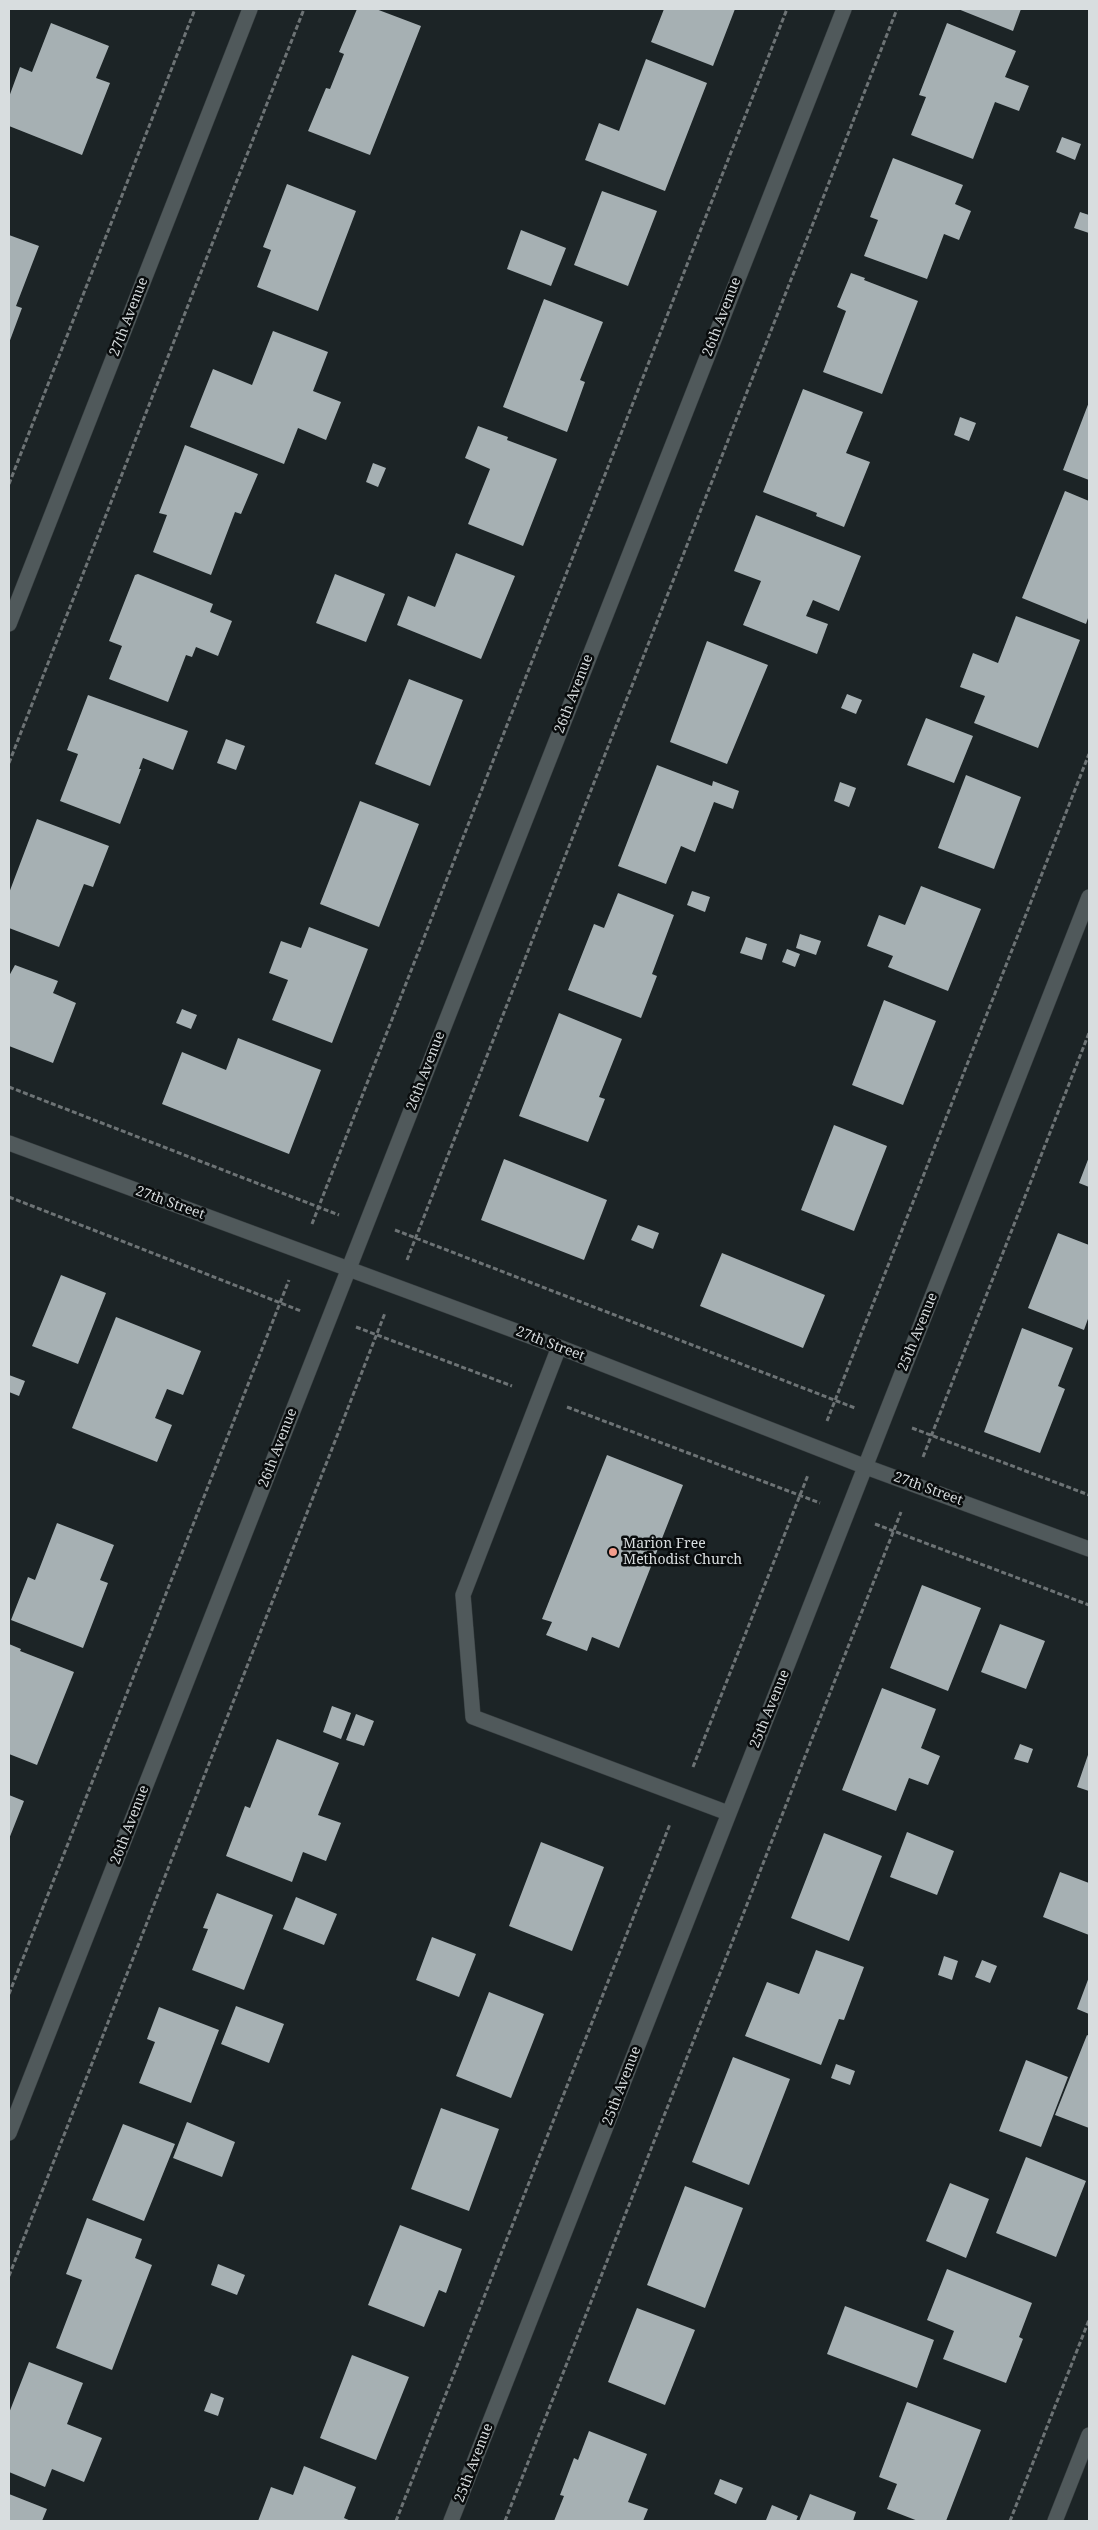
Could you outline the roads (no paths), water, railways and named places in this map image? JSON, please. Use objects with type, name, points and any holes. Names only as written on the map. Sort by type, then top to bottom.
[{"type":"street","name":"27th Avenue","points":[[9,624],[250,9]]},
{"type":"street","name":"26th Avenue","points":[[9,2133],[844,9]]},
{"type":"street","name":"25th Avenue","points":[[451,2521],[1089,897]]},
{"type":"street","name":"27th Street","points":[[9,1143],[559,1347],[866,1467],[1089,1549]]},
{"type":"street","points":[[559,1347],[463,1595],[473,1717],[728,1813]]},
{"type":"street","points":[[1055,2521],[1089,2434]]},
{"type":"place","name":"Marion Free Methodist Church","points":[[613,1552]]}]
